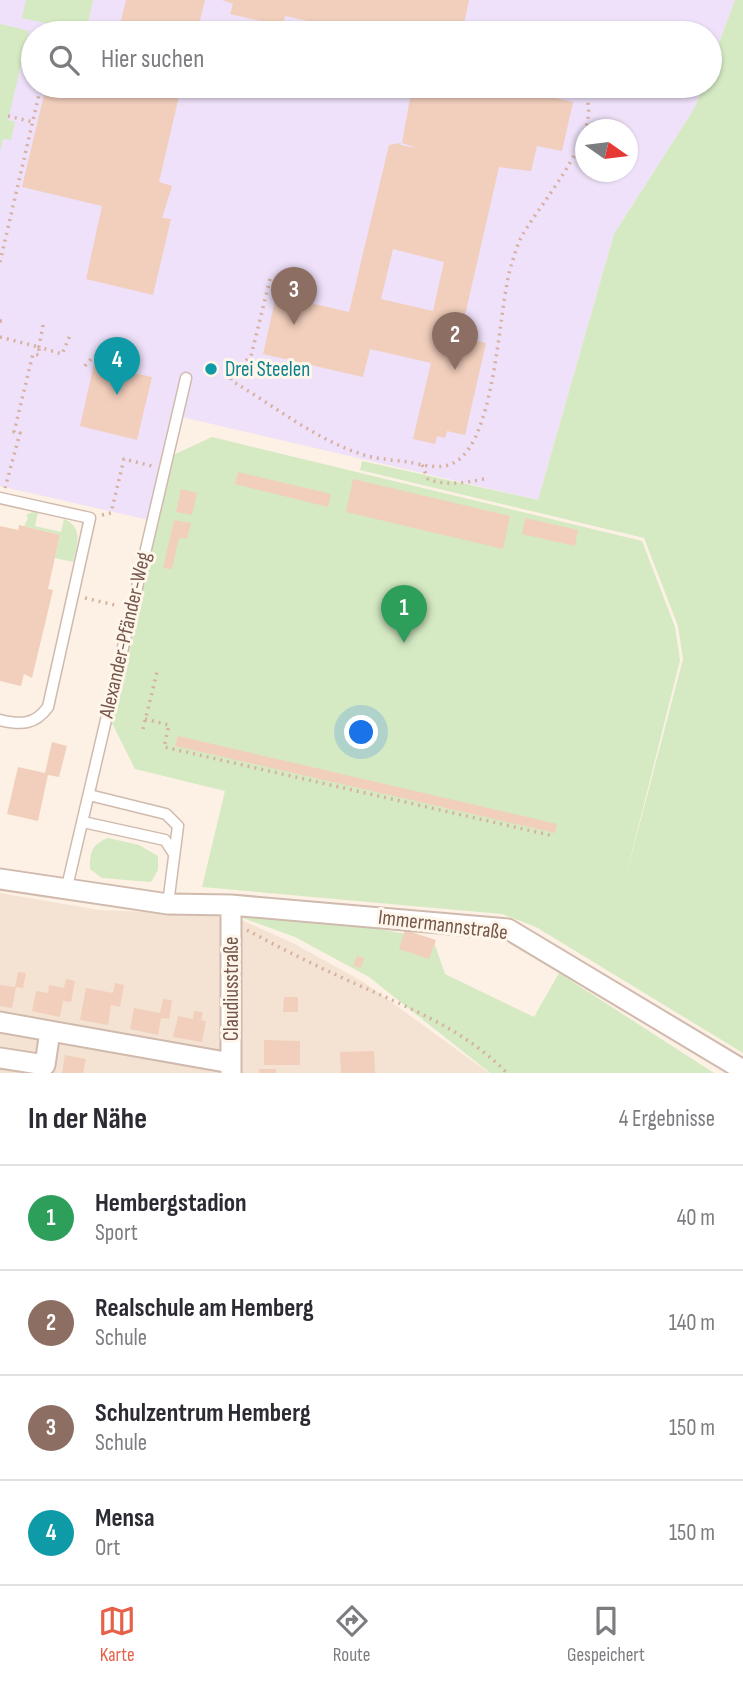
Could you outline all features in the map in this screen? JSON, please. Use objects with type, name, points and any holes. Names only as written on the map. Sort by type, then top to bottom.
[{"type":"street","name":"Immermannstraße","points":[[0,879],[66,891],[168,904],[231,905],[508,929],[743,1070]]},
{"type":"street","name":"Claudiusstraße","points":[[231,905],[231,1068]]},
{"type":"street","points":[[0,1022],[231,1068]]},
{"type":"street","points":[[0,1059],[44,1069],[50,1031]]},
{"type":"lane","name":"Alexander-Pfänder-Weg","points":[[66,891],[186,378]]},
{"type":"lane","points":[[0,720],[28,723],[40,719],[48,707],[90,518],[1,498]]},
{"type":"lane","points":[[89,795],[166,814],[178,826],[168,904]]},
{"type":"lane","points":[[83,822],[165,840],[174,854]]},
{"type":"path","points":[[0,262],[2,240],[38,98]]},
{"type":"path","points":[[270,279],[251,356],[229,375],[232,381],[339,445],[363,455],[444,467],[459,461],[475,442],[501,334],[510,267],[522,236],[576,152],[587,124],[590,105],[587,98]]},
{"type":"path","points":[[8,117],[33,122]]},
{"type":"path","points":[[1,498],[20,433],[14,432],[33,354],[39,355],[43,325]]},
{"type":"path","points":[[0,337],[62,354],[71,333]]},
{"type":"path","points":[[85,366],[108,343]]},
{"type":"path","points":[[90,518],[111,513],[124,459],[164,468]]},
{"type":"path","points":[[422,465],[428,479],[439,483],[461,484],[484,479]]},
{"type":"path","points":[[74,595],[131,608]]},
{"type":"path","points":[[143,729],[158,668]]},
{"type":"path","points":[[145,719],[169,725],[164,747],[554,836]]},
{"type":"path","points":[[231,905],[244,928],[342,977],[429,1015],[490,1055],[507,1073]]},
{"type":"shaded area","points":[[0,0],[735,0],[722,35],[722,21],[21,21],[21,98],[698,98],[694,109],[614,234],[538,500],[182,417],[153,521],[0,486]]},
{"type":"shaded area","points":[[0,893],[99,910],[230,915],[293,943],[365,983],[489,1073],[0,1073]]},
{"type":"green space","points":[[26,0],[93,0],[88,21],[36,21],[22,18]]},
{"type":"green space","points":[[735,0],[743,0],[743,1053],[536,927],[502,914],[202,887],[225,791],[135,769],[112,723],[173,455],[212,437],[642,541],[675,627],[680,660],[625,880],[683,659],[678,626],[644,538],[360,470],[362,461],[538,500],[614,234],[694,109],[698,98],[722,98],[722,35]]},
{"type":"green space","points":[[0,24],[21,29],[21,65],[8,120],[15,122],[11,140],[3,139],[0,151]]},
{"type":"green space","points":[[38,513],[35,526],[61,532],[64,519],[74,527],[78,538],[73,562],[55,558],[60,535],[24,526],[28,518],[26,515]]},
{"type":"green space","points":[[108,838],[139,845],[158,856],[158,870],[151,882],[102,878],[90,869],[93,850],[98,843]]},
{"type":"green space","points":[[232,914],[298,914],[433,939],[445,974],[534,1017],[559,973],[714,1073],[490,1073],[369,977],[295,937]]},
{"type":"building","points":[[126,0],[205,0],[200,21],[121,21]]},
{"type":"building","points":[[222,0],[469,0],[465,21],[308,21],[285,16],[284,21],[261,21],[230,14],[233,4]]},
{"type":"building","points":[[43,98],[179,98],[159,182],[172,186],[162,218],[171,219],[153,295],[86,279],[102,206],[22,187]]},
{"type":"building","points":[[410,98],[556,98],[573,102],[562,151],[537,146],[531,171],[499,167],[460,337],[486,343],[465,435],[447,431],[445,438],[437,436],[435,444],[413,439],[431,363],[370,349],[363,377],[263,354],[279,283],[304,285],[301,301],[349,312],[389,145],[401,143],[400,145],[417,148],[402,143]],"holes":[[[393,249],[444,262],[433,311],[381,299]]]},
{"type":"building","points":[[94,364],[152,377],[137,440],[80,426]]},
{"type":"building","points":[[238,472],[331,494],[328,507],[235,484]]},
{"type":"building","points":[[353,479],[510,516],[503,549],[346,512]]},
{"type":"building","points":[[181,489],[197,493],[192,515],[176,512]]},
{"type":"building","points":[[525,518],[578,530],[575,546],[522,534]]},
{"type":"building","points":[[174,520],[191,523],[187,539],[179,538],[172,569],[163,568]]},
{"type":"building","points":[[19,525],[60,535],[48,589],[53,590],[32,678],[24,674],[21,686],[0,681],[0,526],[18,530]]},
{"type":"building","points":[[178,736],[557,824],[555,833],[175,746]]},
{"type":"building","points":[[52,742],[67,746],[59,777],[48,775],[38,821],[7,814],[18,767],[45,773]]},
{"type":"building","points":[[405,930],[436,940],[429,959],[399,949]]},
{"type":"building","points":[[357,956],[364,958],[361,968],[353,966]]},
{"type":"building","points":[[18,972],[26,973],[23,988],[16,987],[12,1008],[0,1006],[0,985],[15,987]]},
{"type":"building","points":[[66,979],[75,981],[71,1002],[63,1001],[60,1017],[32,1011],[36,991],[48,993],[49,985],[64,988]]},
{"type":"building","points":[[115,983],[124,985],[120,1007],[111,1005],[108,1025],[80,1020],[86,988],[113,993]]},
{"type":"building","points":[[284,997],[298,997],[298,1012],[283,1012]]},
{"type":"building","points":[[163,999],[172,1000],[169,1019],[161,1018],[158,1035],[130,1029],[134,1008],[160,1013]]},
{"type":"building","points":[[194,1011],[203,1012],[201,1020],[206,1021],[202,1042],[173,1037],[178,1016],[193,1019]]},
{"type":"building","points":[[264,1040],[300,1041],[300,1065],[264,1065]]},
{"type":"building","points":[[374,1051],[375,1073],[341,1073],[340,1052]]},
{"type":"building","points":[[65,1055],[86,1059],[83,1073],[62,1073]]},
{"type":"building","points":[[259,1069],[276,1069],[276,1073],[259,1073]]},
{"type":"place","name":"Schulzentrum Hemberg","points":[[294,325]]},
{"type":"place","name":"Drei Steelen","points":[[211,369]]},
{"type":"place","name":"Realschule am Hemberg","points":[[455,370]]},
{"type":"place","name":"Mensa","points":[[117,395]]},
{"type":"place","name":"Hembergstadion","points":[[404,643]]}]
